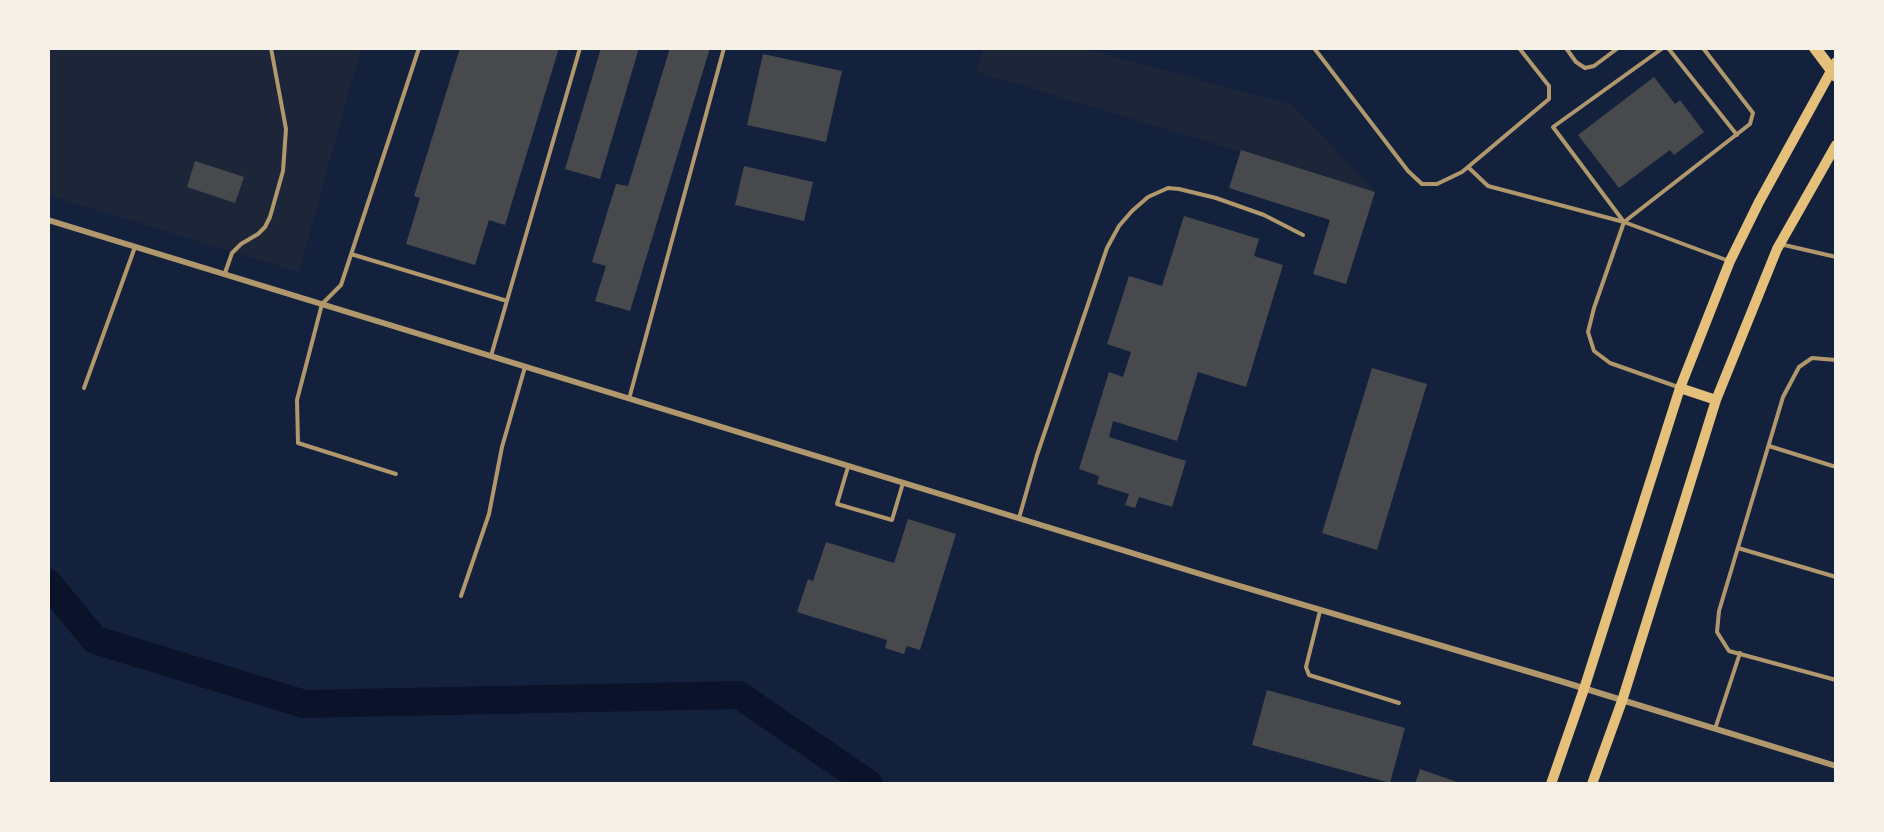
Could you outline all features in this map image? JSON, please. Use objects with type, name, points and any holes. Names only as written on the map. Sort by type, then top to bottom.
[{"type":"main road","points":[[1551,784],[1584,689],[1680,388],[1730,261],[1759,202],[1835,69],[1815,48]]},
{"type":"main road","points":[[1592,784],[1622,701],[1716,400],[1780,244],[1836,145]]},
{"type":"main road","points":[[1680,388],[1716,400]]},
{"type":"street","points":[[48,220],[903,483],[1836,766]]},
{"type":"lane","points":[[225,273],[232,254],[241,244],[265,227],[283,171],[286,129],[271,48]]},
{"type":"lane","points":[[396,474],[298,443],[297,400],[321,304],[340,285],[419,48]]},
{"type":"lane","points":[[491,356],[580,48]]},
{"type":"lane","points":[[629,399],[724,48]]},
{"type":"lane","points":[[1314,48],[1408,171],[1422,184],[1437,184],[1462,172],[1549,99],[1549,86],[1520,48]]},
{"type":"lane","points":[[1566,48],[1576,62],[1585,68],[1594,66],[1618,48]]},
{"type":"lane","points":[[1624,222],[1553,127],[1663,48]]},
{"type":"lane","points":[[1668,48],[1737,135]]},
{"type":"lane","points":[[1680,388],[1610,363],[1594,351],[1588,332],[1624,222],[1750,124],[1753,112],[1703,48]]},
{"type":"lane","points":[[1467,167],[1488,186],[1624,222],[1730,261]]},
{"type":"lane","points":[[1019,518],[1037,455],[1107,248],[1119,226],[1132,211],[1148,197],[1168,188],[1179,189],[1216,198],[1264,215],[1303,236]]},
{"type":"lane","points":[[1780,244],[1836,257]]},
{"type":"lane","points":[[84,388],[135,247]]},
{"type":"lane","points":[[351,254],[507,301]]},
{"type":"lane","points":[[1836,360],[1812,358],[1799,367],[1783,397],[1719,611],[1717,632],[1729,651],[1836,680]]},
{"type":"lane","points":[[461,596],[489,514],[502,447],[525,367]]},
{"type":"lane","points":[[1768,446],[1836,467]]},
{"type":"lane","points":[[848,466],[837,504],[892,520],[903,483]]},
{"type":"lane","points":[[1738,548],[1836,577]]},
{"type":"lane","points":[[1321,610],[1306,667],[1309,675],[1399,702]]},
{"type":"lane","points":[[1715,729],[1740,653]]},
{"type":"shaded area","points":[[48,48],[361,48],[299,272],[48,195]]},
{"type":"shaded area","points":[[983,48],[1082,48],[1292,105],[1377,193],[977,72]]},
{"type":"building","points":[[460,48],[559,48],[505,225],[489,220],[475,265],[406,244],[420,198],[414,196]]},
{"type":"building","points":[[601,48],[639,48],[600,179],[565,169]]},
{"type":"building","points":[[670,48],[710,48],[630,311],[595,301],[606,266],[592,262],[616,184],[628,186]]},
{"type":"building","points":[[763,54],[842,71],[826,142],[747,125]]},
{"type":"building","points":[[1654,77],[1675,104],[1680,100],[1704,132],[1674,155],[1670,150],[1619,188],[1578,135]]},
{"type":"building","points":[[1241,150],[1375,192],[1346,284],[1313,274],[1330,220],[1229,188]]},
{"type":"building","points":[[195,161],[244,177],[235,203],[187,187]]},
{"type":"building","points":[[744,166],[813,182],[804,221],[735,205]]},
{"type":"building","points":[[1184,216],[1259,239],[1254,256],[1283,265],[1246,387],[1198,372],[1177,441],[1113,421],[1109,437],[1186,461],[1172,507],[1139,497],[1135,508],[1125,505],[1129,494],[1097,484],[1099,476],[1079,469],[1109,372],[1123,377],[1131,352],[1107,344],[1129,276],[1162,286]]},
{"type":"building","points":[[1372,368],[1427,384],[1377,550],[1322,533]]},
{"type":"building","points":[[908,519],[956,534],[920,650],[907,646],[904,654],[885,648],[887,640],[797,612],[808,579],[813,581],[826,542],[894,563]]},
{"type":"building","points":[[1267,690],[1405,728],[1390,783],[1252,745]]},
{"type":"building","points":[[1420,769],[1457,782],[1457,784],[1415,784]]},
{"type":"waterway","points":[[48,583],[95,640],[304,704],[739,695],[869,784]]}]
